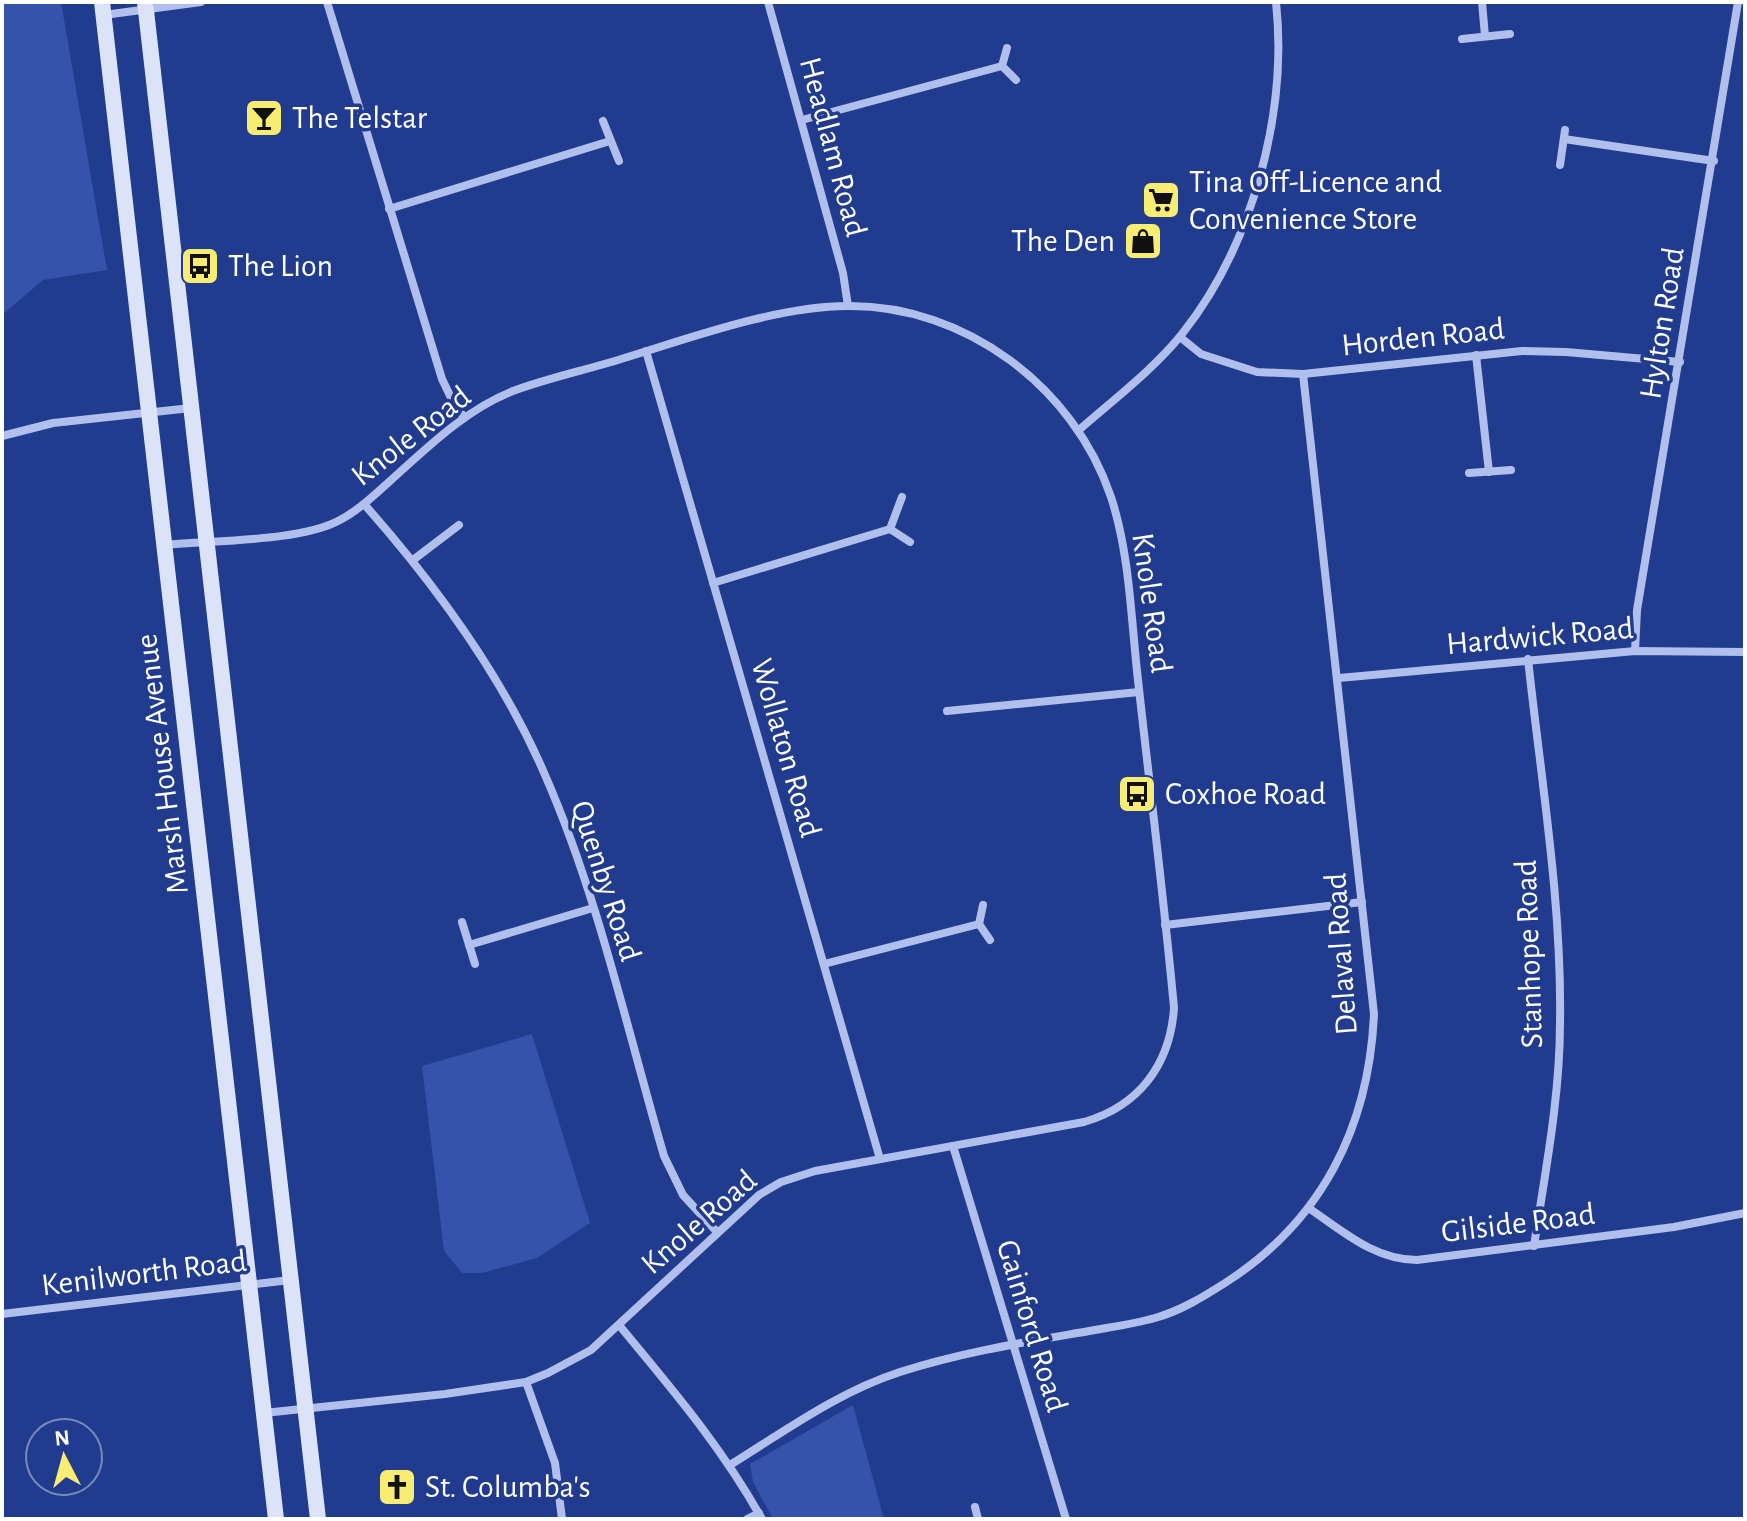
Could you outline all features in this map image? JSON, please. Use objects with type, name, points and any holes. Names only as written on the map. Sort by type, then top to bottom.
[{"type":"street","points":[[103,8],[201,2]]},
{"type":"street","points":[[327,2],[442,379],[464,417]]},
{"type":"street","name":"Headlam Road","points":[[768,2],[843,273],[848,306]]},
{"type":"street","points":[[1079,430],[1180,337],[1220,280],[1249,210],[1274,111],[1278,66],[1276,2]]},
{"type":"street","points":[[1482,2],[1485,36]]},
{"type":"street","points":[[1738,2],[1745,4]]},
{"type":"street","name":"Hylton Road","points":[[1635,651],[1637,610],[1738,2]]},
{"type":"street","points":[[146,6],[318,1519]]},
{"type":"street","name":"Marsh House Avenue","points":[[103,8],[276,1519]]},
{"type":"street","points":[[1462,39],[1510,34]]},
{"type":"street","points":[[1002,66],[1007,48]]},
{"type":"street","points":[[802,120],[1002,66]]},
{"type":"street","points":[[1002,66],[1016,80]]},
{"type":"street","points":[[603,121],[619,161]]},
{"type":"street","points":[[1560,165],[1564,134],[1714,161]]},
{"type":"street","points":[[389,209],[610,141]]},
{"type":"street","name":"Knole Road","points":[[165,545],[306,532],[340,520],[364,504],[464,417],[512,392],[791,310],[848,306],[887,309],[955,329],[1010,358],[1035,379],[1079,430],[1111,498],[1123,546],[1174,1008],[1173,1027],[1166,1051],[1145,1087],[1105,1116],[1084,1122],[815,1171],[781,1182],[759,1195],[717,1232],[591,1350],[526,1382],[264,1413]]},
{"type":"street","name":"Horden Road","points":[[1180,337],[1201,354],[1257,372],[1303,374],[1476,355],[1566,352],[1680,362]]},
{"type":"street","name":"Wollaton Road","points":[[646,351],[880,1159]]},
{"type":"street","points":[[1476,355],[1489,472]]},
{"type":"street","name":"Delaval Road","points":[[730,1465],[850,1392],[922,1366],[1013,1344],[1155,1318],[1187,1306],[1244,1271],[1272,1248],[1310,1209],[1341,1153],[1367,1082],[1374,1014],[1303,374]]},
{"type":"street","points":[[2,436],[53,423],[192,408]]},
{"type":"street","points":[[1469,473],[1511,470]]},
{"type":"street","points":[[890,529],[902,497]]},
{"type":"street","name":"Quenby Road","points":[[364,504],[413,560],[476,650],[521,726],[544,773],[593,908],[664,1156],[683,1195],[717,1232]]},
{"type":"street","points":[[413,560],[459,525]]},
{"type":"street","points":[[713,583],[890,529],[910,542]]},
{"type":"street","name":"Hardwick Road","points":[[1339,678],[1635,651],[1745,652]]},
{"type":"street","name":"Stanhope Road","points":[[1528,659],[1554,895],[1561,1026],[1534,1246]]},
{"type":"street","points":[[947,711],[1139,692]]},
{"type":"street","points":[[1165,925],[1362,902]]},
{"type":"street","points":[[983,905],[979,924],[990,940]]},
{"type":"street","points":[[469,945],[593,908]]},
{"type":"street","points":[[462,922],[475,964]]},
{"type":"street","points":[[824,964],[979,924]]},
{"type":"street","name":"Gainford Road","points":[[953,1146],[1066,1519]]},
{"type":"street","name":"Gilside Road","points":[[1310,1209],[1375,1253],[1396,1260],[1534,1246],[1674,1227],[1745,1213]]},
{"type":"street","name":"Kenilworth Road","points":[[2,1314],[291,1280]]},
{"type":"street","points":[[619,1325],[702,1424],[730,1465],[760,1516],[747,1519]]},
{"type":"street","points":[[526,1382],[555,1463],[562,1519]]},
{"type":"street","points":[[975,1507],[978,1519]]},
{"type":"shaded area","points":[[2,2],[61,2],[107,270],[43,280],[2,315]]},
{"type":"shaded area","points":[[532,1034],[590,1223],[537,1258],[482,1273],[462,1273],[444,1251],[422,1066]]},
{"type":"shaded area","points":[[853,1405],[884,1519],[773,1519],[753,1482],[750,1464]]},
{"type":"place","name":"The Telstar","points":[[264,118]]},
{"type":"place","name":"Tina Off-Licence and Convenience Store","points":[[1161,200]]},
{"type":"place","name":"The Den","points":[[1143,241]]},
{"type":"place","name":"The Lion","points":[[200,266]]},
{"type":"place","name":"Coxhoe Road","points":[[1137,794]]},
{"type":"place","name":"St. Columba's","points":[[397,1487]]}]
